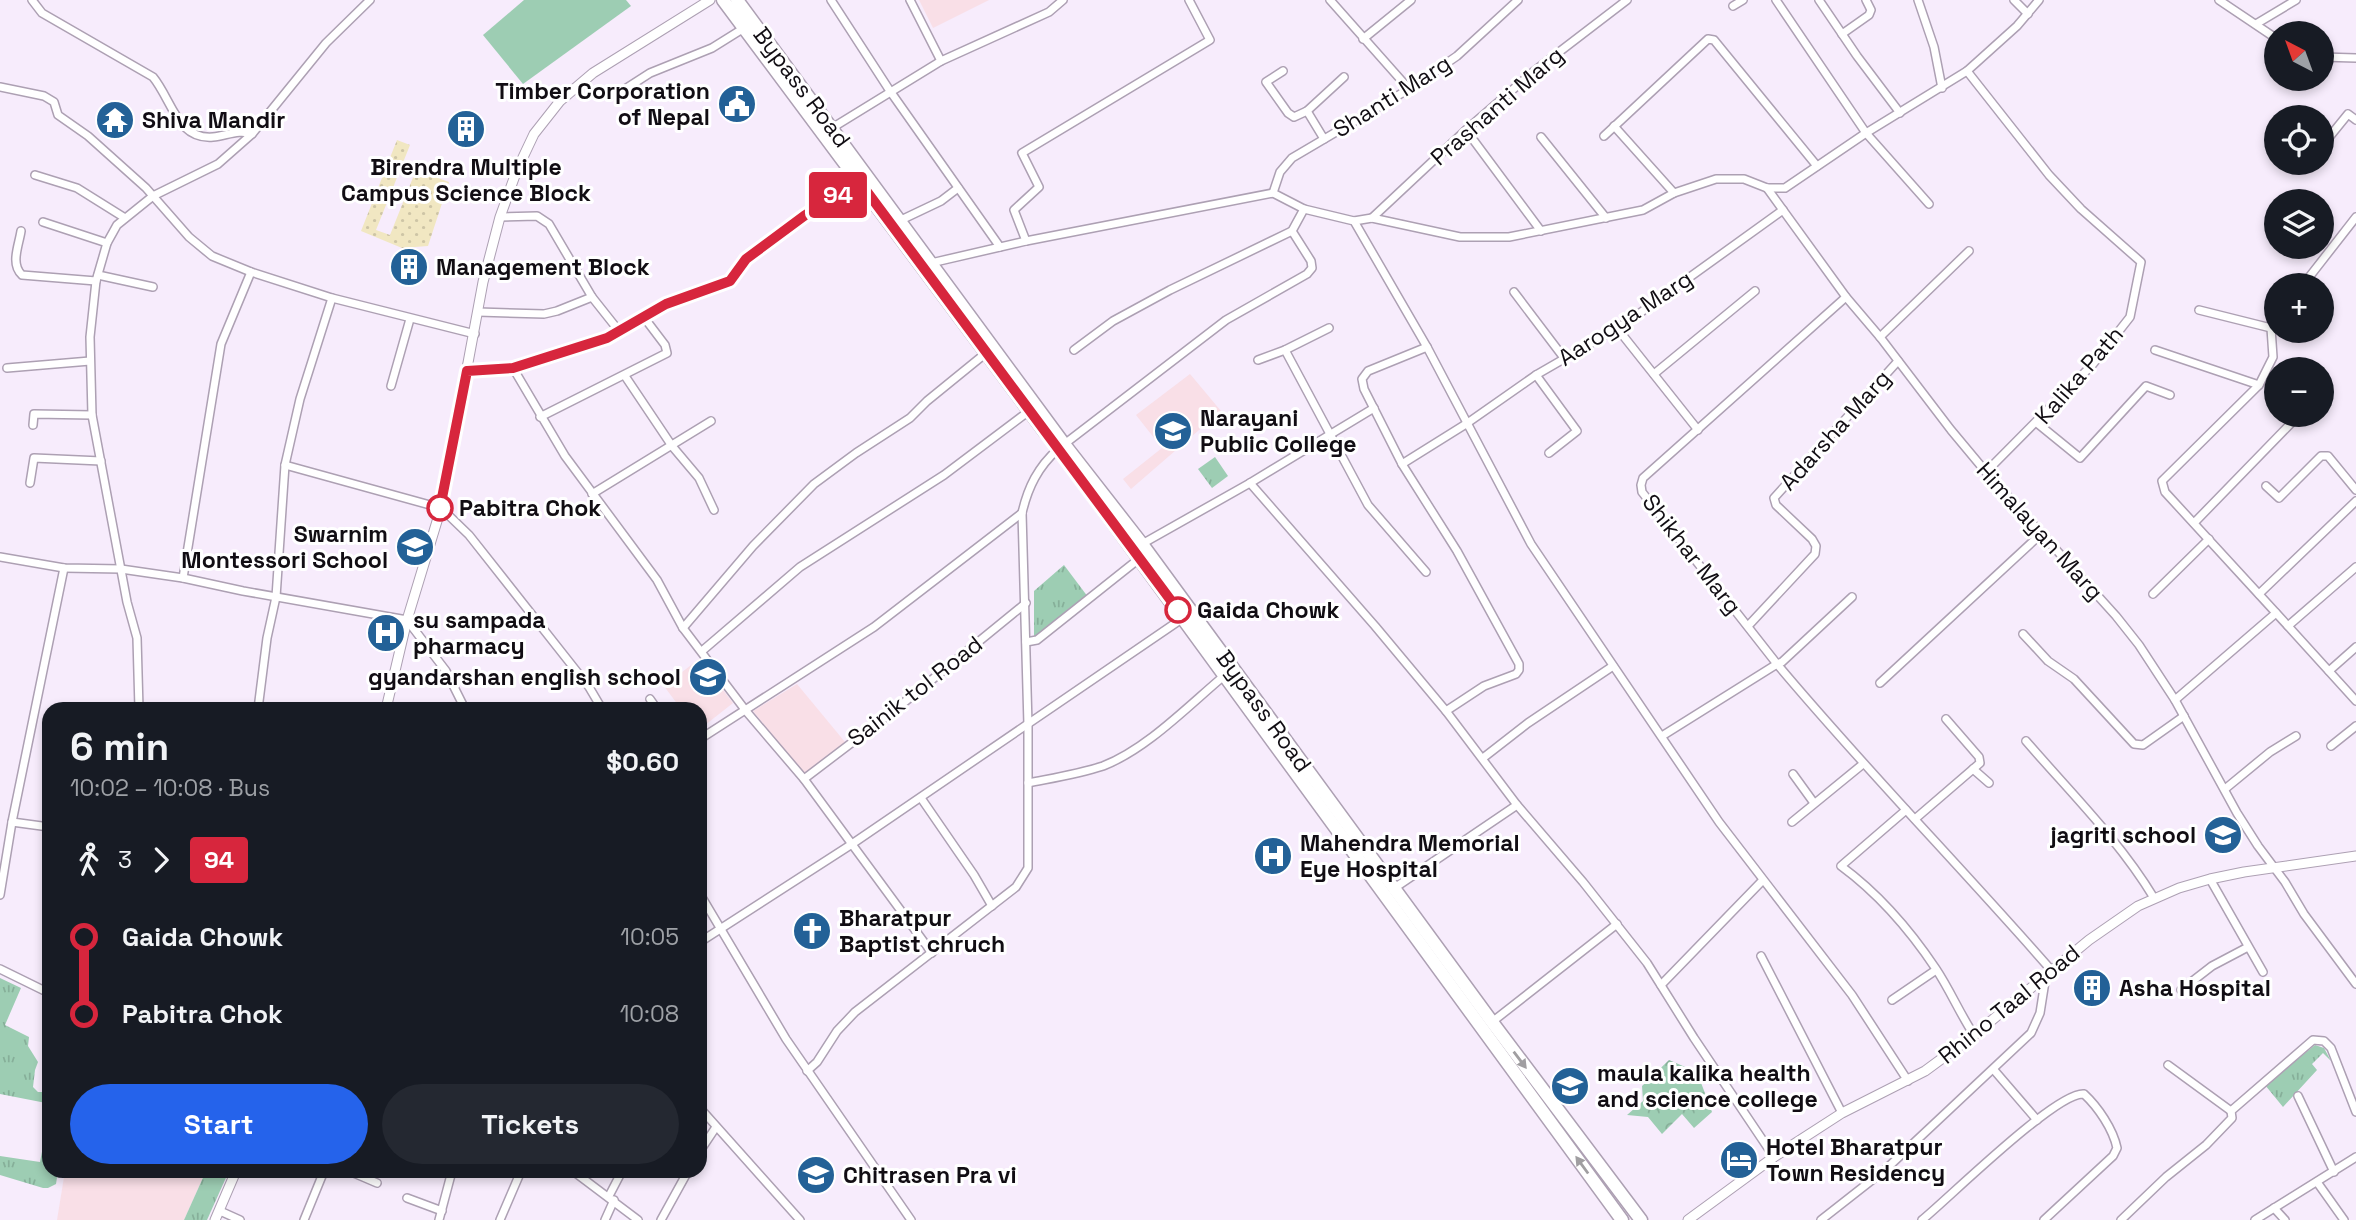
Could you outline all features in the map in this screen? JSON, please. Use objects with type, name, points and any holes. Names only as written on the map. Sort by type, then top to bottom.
[{"type":"highway","name":"Bypass Road","points":[[723,0],[1029,411],[1061,447]]},
{"type":"highway","name":"Bypass Road","points":[[737,0],[901,220],[1061,447],[1390,891],[1622,1220]]},
{"type":"highway","name":"Bypass Road","points":[[1140,551],[1183,618],[1225,675],[1296,762]]},
{"type":"highway","name":"Bypass Road","points":[[1390,891],[1641,1220]]},
{"type":"street","points":[[32,0],[42,13],[153,77],[163,90],[173,112],[189,131],[200,137],[240,132],[252,134]]},
{"type":"street","points":[[139,702],[137,638],[127,602],[92,415],[90,337],[97,278],[107,243],[117,225],[153,196],[218,164],[252,134],[326,43],[370,0]]},
{"type":"street","points":[[388,702],[407,620],[440,508],[483,282],[500,216],[517,170],[534,134],[560,101],[593,73],[710,0]]},
{"type":"street","points":[[831,0],[890,91],[1000,247]]},
{"type":"street","points":[[910,0],[941,61]]},
{"type":"street","points":[[832,128],[941,61],[1049,12],[1063,0]]},
{"type":"street","points":[[1026,241],[1014,210],[1039,187],[1022,153],[1210,40],[1189,0]]},
{"type":"street","points":[[1329,0],[1409,89]]},
{"type":"street","points":[[1363,39],[1411,0]]},
{"type":"street","name":"Shanti Marg","points":[[1273,193],[1280,172],[1292,158],[1409,89],[1457,57],[1518,0]]},
{"type":"street","name":"Prashanti Marg","points":[[1372,218],[1533,72],[1627,0]]},
{"type":"street","points":[[1733,6],[1743,0]]},
{"type":"street","points":[[1776,0],[1866,133],[1929,204]]},
{"type":"street","points":[[1819,0],[1900,113]]},
{"type":"street","points":[[1842,34],[1869,15],[1871,10],[1866,0]]},
{"type":"street","points":[[1918,0],[1934,47],[1942,88]]},
{"type":"street","points":[[2014,0],[2028,14]]},
{"type":"street","points":[[931,263],[1026,241],[1273,193],[1304,209],[1354,221],[1372,218],[1460,237],[1509,237],[1643,210],[1674,193],[1716,179],[1744,179],[1767,188],[1785,188],[1866,133],[1967,71],[1999,44],[2039,0]]},
{"type":"street","points":[[2219,0],[2264,30]]},
{"type":"street","points":[[2256,24],[2296,0]]},
{"type":"street","points":[[622,91],[650,73],[712,48],[744,28]]},
{"type":"street","points":[[1604,136],[1708,39],[1714,40],[1817,166]]},
{"type":"street","points":[[2334,57],[2356,58]]},
{"type":"street","points":[[1283,71],[1266,82],[1291,116],[1297,117],[1344,77]]},
{"type":"street","name":"Kalika Path","points":[[1967,71],[2049,175],[2081,209],[2141,262],[2130,317],[2094,364],[2038,423],[1986,472]]},
{"type":"street","points":[[0,86],[51,100],[58,115],[88,136],[153,196],[201,249],[224,262],[332,298],[475,334]]},
{"type":"street","points":[[1307,111],[1324,139]]},
{"type":"street","points":[[2334,131],[2348,114],[2356,120]]},
{"type":"street","points":[[1614,126],[1674,193]]},
{"type":"street","points":[[1466,130],[1541,231]]},
{"type":"street","points":[[1541,137],[1606,218]]},
{"type":"street","points":[[35,175],[77,188],[125,218]]},
{"type":"street","points":[[467,371],[513,368],[607,338],[666,304],[730,281],[746,259],[804,216],[859,181]]},
{"type":"street","points":[[901,220],[941,201],[958,188]]},
{"type":"street","name":"Himalayan Marg","points":[[1767,188],[1846,297],[1986,472],[2132,636],[2175,699],[2273,868],[2356,984]]},
{"type":"street","points":[[1783,210],[1785,188]]},
{"type":"street","points":[[1074,350],[1104,327],[1158,296],[1292,232],[1304,209]]},
{"type":"street","name":"Aarogya Marg","points":[[1402,464],[1536,375],[1618,328],[1783,210]]},
{"type":"street","points":[[500,216],[543,218],[592,297],[619,331]]},
{"type":"street","points":[[2312,273],[2356,217]]},
{"type":"street","points":[[1354,221],[1427,346],[1531,544],[1719,822],[1852,995],[1908,1081]]},
{"type":"street","points":[[43,222],[107,243]]},
{"type":"street","points":[[21,231],[15,263],[22,275],[97,278],[153,287]]},
{"type":"street","points":[[807,1071],[817,1062],[837,1031],[855,1013],[1016,887],[1028,867],[1027,642],[1022,513],[1035,475],[1061,447],[1226,320],[1307,274],[1312,268],[1311,261],[1292,232]]},
{"type":"street","points":[[1880,337],[1969,251]]},
{"type":"street","points":[[183,578],[221,344],[251,272]]},
{"type":"street","points":[[1654,374],[1755,291]]},
{"type":"street","points":[[1514,292],[1564,359]]},
{"type":"street","points":[[478,312],[544,314],[592,297]]},
{"type":"street","name":"Shikhar Marg","points":[[1846,297],[1643,478],[1640,485],[1642,492],[1777,664],[1863,764],[1981,889],[2049,973]]},
{"type":"street","points":[[259,702],[267,638],[276,597],[285,465],[300,399],[332,298]]},
{"type":"street","points":[[2199,310],[2264,326]]},
{"type":"street","points":[[540,417],[667,353],[665,345],[643,316]]},
{"type":"street","points":[[391,386],[410,319]]},
{"type":"street","points":[[1258,360],[1329,328]]},
{"type":"street","points":[[1618,328],[1698,430]]},
{"type":"street","points":[[2272,343],[2273,357],[2259,384],[2162,481],[2165,492],[2356,701]]},
{"type":"street","points":[[1427,346],[1368,371],[1362,379],[1402,464],[1457,551],[1519,664],[1516,674],[1484,686],[1446,711]]},
{"type":"street","points":[[1285,350],[1368,505],[1426,572]]},
{"type":"street","points":[[2155,350],[2259,384]]},
{"type":"street","points":[[684,628],[753,546],[814,484],[909,418],[986,353]]},
{"type":"street","points":[[7,368],[89,361]]},
{"type":"street","name":"Adarsha Marg","points":[[1748,626],[1815,554],[1816,546],[1812,539],[1776,505],[1774,498],[1898,361]]},
{"type":"street","points":[[513,368],[540,417],[592,494],[656,580],[684,628],[746,711],[804,779],[932,953]]},
{"type":"street","points":[[1536,375],[1577,431],[1549,453]]},
{"type":"street","points":[[625,376],[672,446],[699,478],[714,510]]},
{"type":"street","points":[[2038,423],[2081,458],[2146,386],[2170,395]]},
{"type":"street","points":[[1027,642],[1037,640],[1140,551],[1374,408]]},
{"type":"street","points":[[702,651],[800,568],[944,475],[1029,411]]},
{"type":"street","points":[[33,425],[34,414],[92,415]]},
{"type":"street","points":[[592,494],[711,421]]},
{"type":"street","points":[[2194,523],[2287,427]]},
{"type":"street","points":[[2266,486],[2279,498],[2321,456],[2328,457],[2356,490]]},
{"type":"street","points":[[30,483],[34,458],[101,461]]},
{"type":"street","points":[[285,465],[440,508],[469,535],[589,687],[598,702]]},
{"type":"street","points":[[1250,483],[1446,711],[1517,805],[1617,924],[1661,985],[1774,1157]]},
{"type":"street","points":[[2259,594],[2356,501]]},
{"type":"street","points":[[707,735],[908,603],[1022,513]]},
{"type":"street","points":[[1880,683],[2042,533]]},
{"type":"street","points":[[2153,594],[2209,539]]},
{"type":"street","points":[[0,557],[64,568],[121,569],[183,578],[407,620],[446,671],[462,702]]},
{"type":"street","points":[[2288,626],[2356,567]]},
{"type":"street","points":[[0,895],[12,822],[64,568]]},
{"type":"street","points":[[1662,736],[1782,662],[1852,597]]},
{"type":"street","name":"Sainik tol Road","points":[[804,779],[896,709],[1026,603]]},
{"type":"street","points":[[2175,699],[2276,612]]},
{"type":"street","points":[[707,938],[921,798],[1183,618]]},
{"type":"street","points":[[2023,634],[2048,661],[2074,680],[2134,744],[2143,745],[2184,716]]},
{"type":"street","points":[[2329,671],[2356,647]]},
{"type":"street","points":[[1483,758],[1528,723],[1613,666]]},
{"type":"street","points":[[1028,783],[1081,772],[1127,754],[1225,675]]},
{"type":"street","points":[[1915,819],[1980,763],[1979,757],[1947,719]]},
{"type":"street","points":[[2330,746],[2356,726]]},
{"type":"street","points":[[2225,789],[2270,752],[2295,736]]},
{"type":"street","points":[[2026,741],[2118,846],[2154,898]]},
{"type":"street","points":[[1792,822],[1863,764]]},
{"type":"street","points":[[1973,769],[1989,783]]},
{"type":"street","points":[[1793,774],[1814,803]]},
{"type":"street","points":[[921,798],[992,906]]},
{"type":"street","points":[[1390,891],[1517,805]]},
{"type":"street","points":[[1906,810],[1841,866],[1869,887],[1936,970],[1973,1035]]},
{"type":"street","points":[[12,822],[42,826]]},
{"type":"street","name":"Rhino Taal Road","points":[[1688,1220],[1774,1157],[1842,1113],[1908,1081],[1973,1035],[2114,922],[2154,898],[2210,879],[2356,856]]},
{"type":"street","points":[[2210,879],[2263,972]]},
{"type":"street","points":[[1661,985],[1762,881]]},
{"type":"street","points":[[707,907],[807,1071],[911,1220]]},
{"type":"street","points":[[1492,1023],[1617,924]]},
{"type":"street","points":[[2181,990],[2212,966],[2248,947]]},
{"type":"street","points":[[1761,956],[1842,1113]]},
{"type":"street","points":[[0,969],[42,990]]},
{"type":"street","points":[[1892,1000],[1936,970]]},
{"type":"street","points":[[1821,1220],[1886,1169],[2031,1033],[2040,1013],[2049,973]]},
{"type":"street","points":[[2231,1111],[2308,1043],[2318,1039],[2331,1048],[2356,1112]]},
{"type":"street","points":[[2121,1220],[2166,1177],[2221,1131],[2232,1118],[2231,1111],[2168,1065]]},
{"type":"street","points":[[1993,1070],[2037,1120]]},
{"type":"street","points":[[1923,1220],[1959,1185],[2037,1120],[2073,1094],[2084,1094],[2101,1114],[2117,1148],[2113,1156],[2044,1220]]},
{"type":"street","points":[[2298,1096],[2334,1172]]},
{"type":"street","points":[[707,1116],[800,1220]]},
{"type":"street","points":[[707,1140],[716,1127]]},
{"type":"street","points":[[2255,1220],[2356,1157]]},
{"type":"street","points":[[233,1178],[218,1215],[240,1220]]},
{"type":"street","points":[[304,1220],[321,1178]]},
{"type":"street","points":[[365,1178],[377,1183]]},
{"type":"street","points":[[439,1220],[450,1178]]},
{"type":"street","points":[[500,1220],[518,1178]]},
{"type":"street","points":[[583,1178],[638,1220]]},
{"type":"street","points":[[605,1220],[619,1178]]},
{"type":"street","points":[[660,1220],[684,1178]]},
{"type":"street","points":[[2317,1182],[2344,1220]]},
{"type":"street","points":[[407,1198],[442,1211]]},
{"type":"street","points":[[2274,1208],[2285,1220]]},
{"type":"shaded area","points":[[919,0],[989,0],[933,28]]},
{"type":"shaded area","name":"Narayani Public College","points":[[1190,374],[1221,411],[1131,489],[1123,479],[1162,448],[1136,415]]},
{"type":"shaded area","points":[[699,659],[733,703],[707,723],[707,702],[676,702],[664,686]]},
{"type":"shaded area","points":[[797,684],[845,742],[804,774],[753,711]]},
{"type":"shaded area","points":[[64,1178],[203,1178],[184,1220],[57,1220]]},
{"type":"green space","points":[[524,0],[626,0],[631,6],[523,84],[483,35]]},
{"type":"green space","points":[[1215,457],[1228,476],[1212,488],[1198,469]]},
{"type":"green space","points":[[1064,565],[1088,597],[1034,637],[1034,591]]},
{"type":"green space","points":[[0,978],[21,988],[5,1025],[29,1037],[28,1046],[38,1062],[33,1087],[42,1092],[42,1102],[0,1094]]},
{"type":"green space","points":[[2315,1045],[2324,1048],[2331,1061],[2323,1053],[2312,1064],[2317,1070],[2283,1107],[2265,1085]]},
{"type":"green space","points":[[1669,1060],[1697,1072],[1712,1112],[1694,1128],[1682,1114],[1662,1134],[1648,1117],[1627,1115],[1643,1101],[1642,1086]]},
{"type":"green space","points":[[42,1152],[42,1178],[57,1178],[56,1184],[43,1188],[0,1175],[0,1156],[40,1162]]},
{"type":"green space","points":[[203,1178],[226,1178],[207,1220],[184,1220]]},
{"type":"sand","points":[[397,140],[410,145],[376,230],[390,235],[416,170],[449,182],[428,246],[402,248],[361,231]]},
{"type":"bus line","name":"94","points":[[440,508],[467,371],[513,368],[607,338],[666,304],[730,281],[746,259],[804,216],[859,181],[1178,610]]},
{"type":"place","name":"Timber Corporation of Nepal","points":[[737,104]]},
{"type":"place","name":"Shiva Mandir","points":[[115,120]]},
{"type":"place","name":"Birendra Multiple Campus Science Block","points":[[466,129]]},
{"type":"place","name":"Management Block","points":[[409,267]]},
{"type":"place","name":"Narayani Public College","points":[[1173,431]]},
{"type":"place","name":"Pabitra Chok","points":[[440,508]]},
{"type":"place","name":"Swarnim Montessori School","points":[[415,547]]},
{"type":"place","name":"Gaida Chowk","points":[[1178,610]]},
{"type":"place","name":"su sampada pharmacy","points":[[386,633]]},
{"type":"place","name":"gyandarshan english school","points":[[708,677]]},
{"type":"place","name":"jagriti school","points":[[2223,835]]},
{"type":"place","name":"Mahendra Memorial Eye Hospital","points":[[1273,856]]},
{"type":"place","name":"Bharatpur Baptist chruch","points":[[812,931]]},
{"type":"place","name":"Asha Hospital","points":[[2092,988]]},
{"type":"place","name":"maula kalika health and science college","points":[[1570,1086]]},
{"type":"place","name":"Hotel Bharatpur Town Residency","points":[[1739,1160]]},
{"type":"place","name":"Chitrasen Pra vi","points":[[816,1175]]}]
